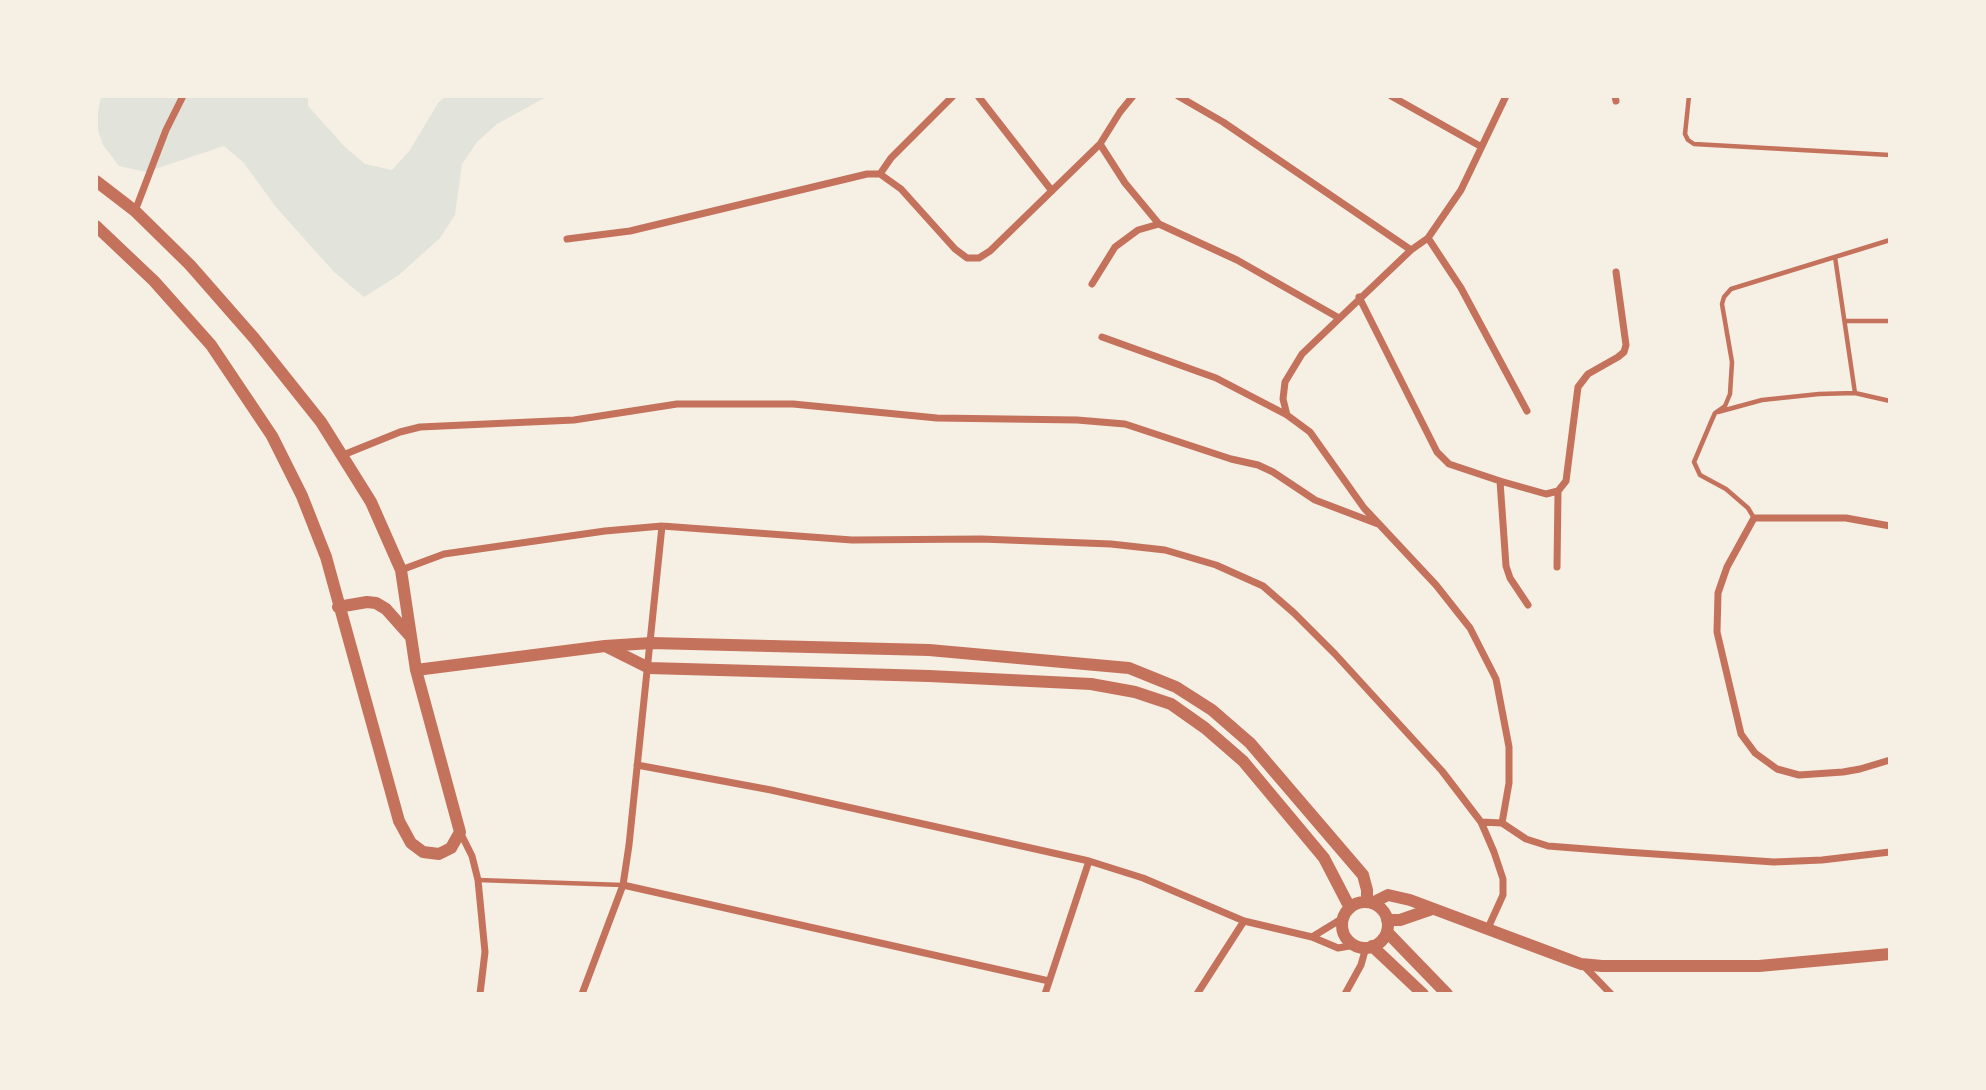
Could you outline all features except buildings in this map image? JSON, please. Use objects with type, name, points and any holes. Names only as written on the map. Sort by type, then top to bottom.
[{"type":"street","points":[[135,211],[166,130],[183,96]]},
{"type":"street","points":[[880,174],[891,158],[953,96]]},
{"type":"street","points":[[978,96],[1052,191]]},
{"type":"street","points":[[567,239],[630,231],[854,177],[880,174],[901,189],[955,250],[967,258],[979,258],[990,251],[1100,144],[1133,96]]},
{"type":"street","points":[[1178,96],[1223,122],[1411,250]]},
{"type":"street","points":[[1391,96],[1480,146]]},
{"type":"street","points":[[1287,415],[1283,399],[1285,382],[1301,354],[1359,297],[1428,238],[1461,190],[1506,96]]},
{"type":"street","points":[[1100,144],[1125,183],[1159,224],[1237,260],[1339,318]]},
{"type":"street","points":[[96,181],[135,211],[190,265],[254,338],[321,422],[371,502],[401,570],[416,670],[460,832],[472,856],[478,880],[485,952],[480,994]]},
{"type":"street","points":[[1091,284],[1115,247],[1138,230],[1159,224]]},
{"type":"street","points":[[96,226],[154,281],[211,345],[272,436],[302,496],[326,557],[399,821],[411,843],[423,852],[439,854],[451,848],[460,832]]},
{"type":"street","points":[[1428,238],[1461,288],[1527,411]]},
{"type":"street","points":[[1359,297],[1437,452],[1449,464],[1546,494],[1558,491],[1566,481],[1578,387],[1588,374],[1624,352],[1626,345],[1616,272]]},
{"type":"street","points":[[1102,337],[1216,378],[1287,415],[1310,432],[1378,524],[1436,585],[1470,628],[1496,679],[1509,747],[1509,783],[1502,823]]},
{"type":"street","points":[[343,455],[400,432],[420,427],[574,420],[677,404],[793,404],[937,418],[1077,420],[1125,424],[1231,459],[1258,465],[1315,500],[1378,524]]},
{"type":"street","points":[[1500,481],[1506,566],[1510,578],[1528,605]]},
{"type":"street","points":[[1558,491],[1558,567]]},
{"type":"street","points":[[1890,526],[1846,518],[1754,518],[1727,567],[1718,593],[1717,632],[1741,734],[1755,753],[1777,769],[1799,775],[1860,769],[1890,760]]},
{"type":"street","points":[[401,570],[444,554],[605,531],[662,526],[852,540],[981,539],[1111,544],[1165,550],[1216,565],[1263,586],[1294,613],[1442,771],[1481,822],[1503,880],[1503,895],[1488,928]]},
{"type":"street","points":[[582,994],[622,885],[629,845],[662,526]]},
{"type":"street","points":[[338,607],[376,603],[386,609],[411,636]]},
{"type":"street","points":[[416,670],[604,646],[651,643],[929,650],[1129,668],[1176,687],[1212,710],[1250,743],[1363,875],[1369,902]]},
{"type":"street","points":[[604,646],[649,668],[929,676],[1091,684],[1135,692],[1171,704],[1205,727],[1243,761],[1324,858],[1347,913],[1342,924],[1346,937],[1365,946],[1423,994]]},
{"type":"street","points":[[636,765],[771,790],[1089,861],[1143,878],[1244,921],[1312,937],[1338,948],[1379,943],[1387,926],[1432,909]]},
{"type":"street","points":[[1481,822],[1502,823],[1526,839],[1548,846],[1625,852],[1774,862],[1822,860],[1890,852]]},
{"type":"street","points":[[1045,994],[1089,861]]},
{"type":"street","points":[[622,885],[1049,981]]},
{"type":"street","points":[[1312,937],[1347,913],[1388,895],[1410,900],[1581,964],[1759,966],[1890,954]]},
{"type":"street","points":[[1369,902],[1382,909],[1387,926],[1447,994]]},
{"type":"street","points":[[1197,994],[1244,921]]},
{"type":"street","points":[[1345,994],[1362,965],[1365,946]]},
{"type":"street","points":[[1581,964],[1611,994]]},
{"type":"lane","points":[[1689,96],[1685,134],[1688,141],[1694,144],[1890,155]]},
{"type":"lane","points":[[1754,518],[1748,508],[1726,489],[1700,475],[1695,462],[1715,413],[1725,406],[1730,394],[1732,362],[1721,304],[1726,293],[1731,289],[1890,240]]},
{"type":"lane","points":[[1835,257],[1855,393]]},
{"type":"lane","points":[[1845,321],[1890,321]]},
{"type":"lane","points":[[1715,413],[1762,400],[1855,393],[1890,401]]},
{"type":"lane","points":[[478,880],[622,885]]},
{"type":"shaded area","points":[[101,96],[308,96],[308,106],[345,147],[365,164],[392,170],[410,150],[438,103],[446,96],[548,96],[497,124],[477,142],[462,164],[455,215],[440,238],[399,275],[364,297],[334,272],[275,206],[244,163],[224,146],[146,172],[119,166],[103,145],[96,124]]}]
